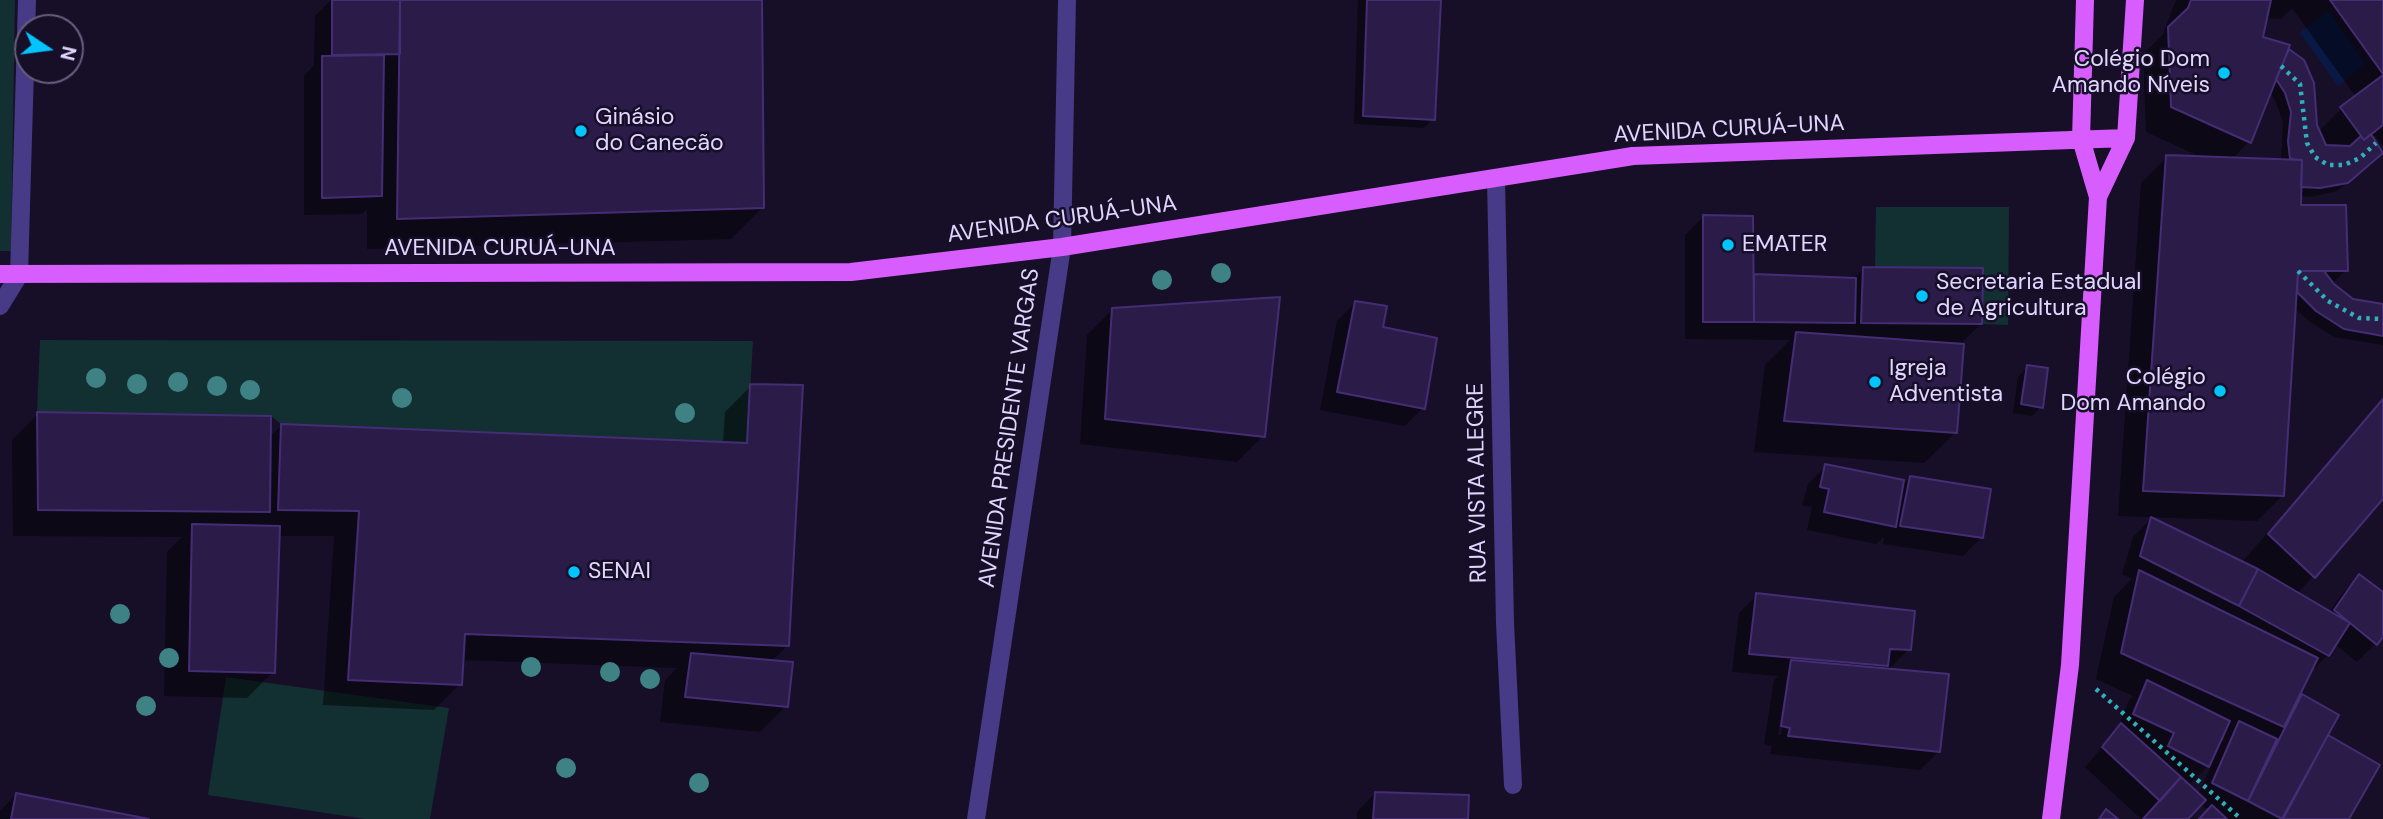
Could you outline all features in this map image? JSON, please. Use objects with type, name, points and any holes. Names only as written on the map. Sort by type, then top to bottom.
[{"type":"main road","points":[[2051,819],[2070,665],[2098,197],[2081,139],[2084,0]]},
{"type":"main road","points":[[2098,197],[2126,138],[2135,0]]},
{"type":"main road","name":"AVENIDA CURUÁ-UNA","points":[[0,274],[851,272],[1062,247],[1633,156],[2126,138]]},
{"type":"street","points":[[0,306],[19,275],[27,0]]},
{"type":"street","name":"AVENIDA PRESIDENTE VARGAS","points":[[976,819],[1062,247],[1067,0]]},
{"type":"street","name":"RUA VISTA ALEGRE","points":[[1496,179],[1505,623],[1513,785]]},
{"type":"path","points":[[2281,66],[2300,84],[2307,143],[2315,157],[2328,165],[2344,165],[2360,158],[2376,143]]},
{"type":"path","points":[[2298,271],[2328,300],[2359,318],[2383,319]]},
{"type":"path","points":[[2070,665],[2241,819]]},
{"type":"green space","points":[[0,0],[15,0],[11,251],[0,251]]},
{"type":"green space","points":[[1876,207],[2009,207],[2008,325],[1982,324],[1983,268],[1875,267]]},
{"type":"green space","points":[[40,340],[753,341],[747,443],[281,424],[271,416],[37,412]]},
{"type":"green space","points":[[226,677],[449,708],[430,819],[365,819],[208,795]]},
{"type":"water","points":[[2328,10],[2366,64],[2338,86],[2300,33]]},
{"type":"building","points":[[332,0],[400,0],[400,54],[332,55]]},
{"type":"building","name":"Ginásio do Canecão","points":[[400,0],[762,0],[764,208],[397,219]]},
{"type":"building","points":[[1367,0],[1441,0],[1435,120],[1363,116]]},
{"type":"building","name":"Colégio Dom Amando Níveis","points":[[2191,0],[2271,0],[2263,37],[2290,45],[2251,143],[2171,107],[2168,27],[2188,8]]},
{"type":"building","points":[[2330,0],[2383,0],[2383,74]]},
{"type":"building","points":[[2289,49],[2304,60],[2314,83],[2317,125],[2326,145],[2350,146],[2361,136],[2364,140],[2371,134],[2383,153],[2348,183],[2320,188],[2301,187],[2302,160],[2290,159],[2288,141],[2291,112],[2285,93],[2276,79]]},
{"type":"building","points":[[384,55],[382,196],[322,198],[322,56]]},
{"type":"building","points":[[2383,75],[2383,125],[2364,140],[2340,107]]},
{"type":"building","name":"Colégio Dom Amando","points":[[2166,155],[2302,160],[2301,205],[2346,205],[2348,271],[2298,271],[2284,496],[2143,491]]},
{"type":"building","name":"EMATER","points":[[1703,215],[1753,216],[1754,322],[1703,322]]},
{"type":"building","name":"Secretaria Estadual de Agricultura","points":[[1863,267],[1983,268],[1982,324],[1861,323]]},
{"type":"building","points":[[2298,271],[2324,271],[2334,284],[2353,299],[2383,304],[2383,336],[2344,329],[2316,311],[2297,292]]},
{"type":"building","name":"EMATER","points":[[1754,274],[1856,278],[1855,323],[1754,322]]},
{"type":"building","points":[[1280,297],[1265,437],[1105,419],[1112,308]]},
{"type":"building","points":[[1355,301],[1387,306],[1383,327],[1437,338],[1425,409],[1337,392]]},
{"type":"building","name":"Igreja Adventista","points":[[1796,332],[1964,344],[1957,433],[1784,421]]},
{"type":"building","points":[[2027,365],[2048,368],[2043,408],[2021,404]]},
{"type":"building","name":"SENAI","points":[[750,384],[803,385],[789,646],[465,634],[462,685],[348,680],[359,511],[278,510],[281,424],[747,443]]},
{"type":"building","points":[[2383,399],[2383,499],[2315,578],[2268,534]]},
{"type":"building","points":[[37,412],[271,416],[270,512],[38,510]]},
{"type":"building","points":[[1825,464],[1904,480],[1896,527],[1824,512],[1829,489],[1820,487]]},
{"type":"building","points":[[1910,476],[1991,489],[1983,538],[1900,526]]},
{"type":"building","points":[[2151,517],[2258,569],[2239,606],[2140,556]]},
{"type":"building","points":[[192,524],[280,526],[275,673],[189,671]]},
{"type":"building","points":[[2258,569],[2350,623],[2329,656],[2239,606]]},
{"type":"building","points":[[2139,570],[2318,658],[2284,727],[2121,653]]},
{"type":"building","points":[[2359,574],[2383,592],[2383,637],[2377,645],[2334,610]]},
{"type":"building","points":[[1756,593],[1915,611],[1911,650],[1890,649],[1888,666],[1749,654]]},
{"type":"building","points":[[691,653],[793,662],[788,707],[685,697]]},
{"type":"building","points":[[1791,660],[1949,674],[1940,752],[1788,736],[1790,728],[1781,726]]},
{"type":"building","points":[[2147,680],[2230,721],[2209,767],[2168,746],[2174,733],[2133,714]]},
{"type":"building","points":[[2302,694],[2339,715],[2282,819],[2248,801]]},
{"type":"building","points":[[2239,721],[2277,739],[2248,801],[2212,783]]},
{"type":"building","points":[[2121,723],[2181,777],[2160,801],[2102,747]]},
{"type":"building","points":[[2328,735],[2380,765],[2349,819],[2283,819]]},
{"type":"building","points":[[2181,777],[2206,800],[2188,819],[2143,819]]},
{"type":"building","points":[[1375,792],[1469,795],[1468,819],[1373,819]]},
{"type":"building","points":[[16,793],[149,819],[11,819]]},
{"type":"building","points":[[2212,805],[2227,819],[2199,819]]},
{"type":"building","points":[[2106,809],[2118,819],[2099,819]]},
{"type":"place","name":"Colégio Dom Amando Níveis","points":[[2224,73]]},
{"type":"place","name":"Ginásio do Canecão","points":[[581,131]]},
{"type":"place","name":"EMATER","points":[[1728,245]]},
{"type":"place","name":"Secretaria Estadual de Agricultura","points":[[1922,296]]},
{"type":"place","name":"Igreja Adventista","points":[[1875,382]]},
{"type":"place","name":"Colégio Dom Amando","points":[[2220,391]]},
{"type":"place","name":"SENAI","points":[[574,572]]}]
